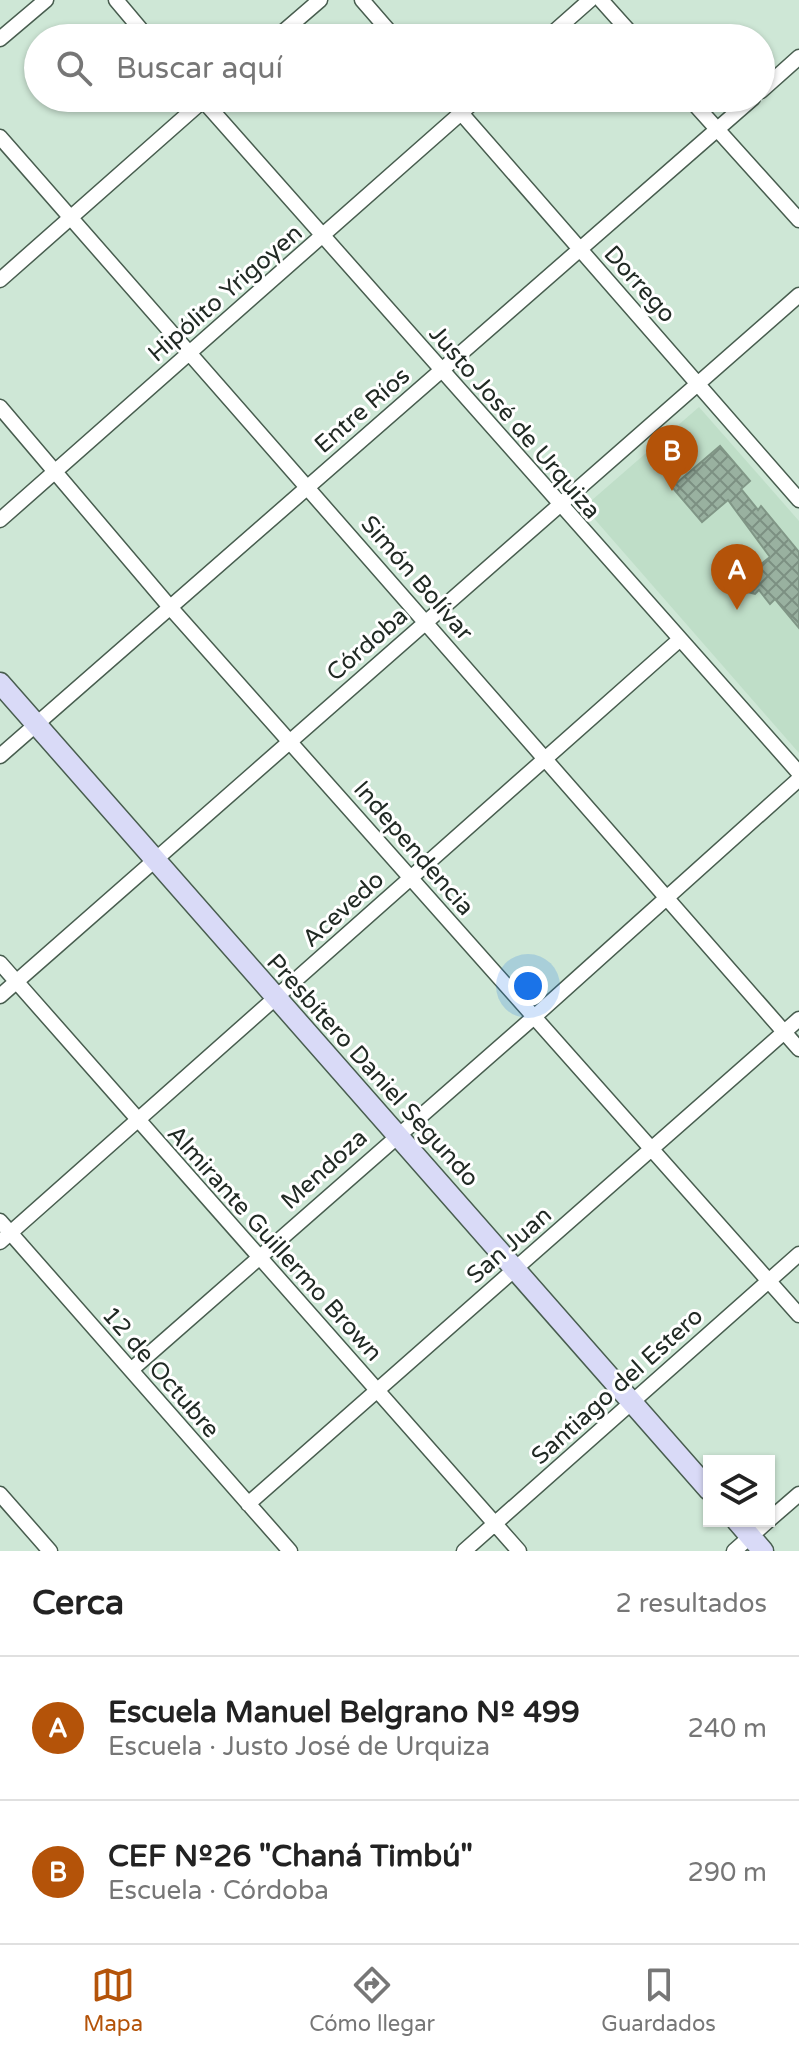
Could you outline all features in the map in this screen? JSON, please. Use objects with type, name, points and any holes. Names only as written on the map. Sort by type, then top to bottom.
[{"type":"main road","name":"Presbítero Daniel Segundo","points":[[0,683],[274,999],[703,1483]]},
{"type":"street","points":[[0,39],[46,0]]},
{"type":"street","points":[[116,0],[136,24]]},
{"type":"street","points":[[292,24],[320,0]]},
{"type":"street","points":[[362,0],[383,24]]},
{"type":"street","points":[[563,24],[590,0]]},
{"type":"street","points":[[601,0],[622,24]]},
{"type":"street","points":[[775,78],[799,57]]},
{"type":"street","points":[[0,280],[189,112]]},
{"type":"street","name":"Justo José de Urquiza","points":[[214,112],[321,238],[799,776]]},
{"type":"street","name":"Hipólito Yrigoyen","points":[[0,520],[461,112]]},
{"type":"street","name":"Dorrego","points":[[461,112],[799,500]]},
{"type":"street","points":[[701,112],[799,220]]},
{"type":"street","name":"Entre Ríos","points":[[0,756],[737,112]]},
{"type":"street","name":"Simón Bolívar","points":[[0,137],[799,1049]]},
{"type":"street","name":"Córdoba","points":[[0,996],[799,295]]},
{"type":"street","name":"Independencia","points":[[0,407],[169,606],[799,1315]]},
{"type":"street","name":"Acevedo","points":[[3,1232],[137,1120],[678,641]]},
{"type":"street","name":"Mendoza","points":[[131,1370],[667,899],[799,776]]},
{"type":"street","name":"Almirante Guillermo Brown","points":[[0,963],[519,1551]]},
{"type":"street","name":"San Juan","points":[[248,1504],[799,1019]]},
{"type":"street","name":"12 de Octubre","points":[[3,1232],[131,1370],[290,1551]]},
{"type":"street","name":"Santiago del Estero","points":[[464,1551],[799,1254]]},
{"type":"street","points":[[0,1494],[50,1551]]},
{"type":"street","points":[[775,1515],[799,1494]]},
{"type":"street","points":[[734,1551],[750,1536]]},
{"type":"shaded area","points":[[699,407],[799,521],[799,753],[584,507]]},
{"type":"building","points":[[720,446],[750,481],[741,489],[758,510],[761,506],[799,552],[799,628],[775,599],[770,604],[759,590],[755,594],[747,592],[745,584],[751,580],[739,566],[747,559],[755,569],[770,557],[728,500],[702,522],[672,487]]},
{"type":"place","name":"CEF Nº26 \"Chaná Timbú\"","points":[[672,491]]},
{"type":"place","name":"Escuela Manuel Belgrano Nº 499","points":[[737,610]]}]
